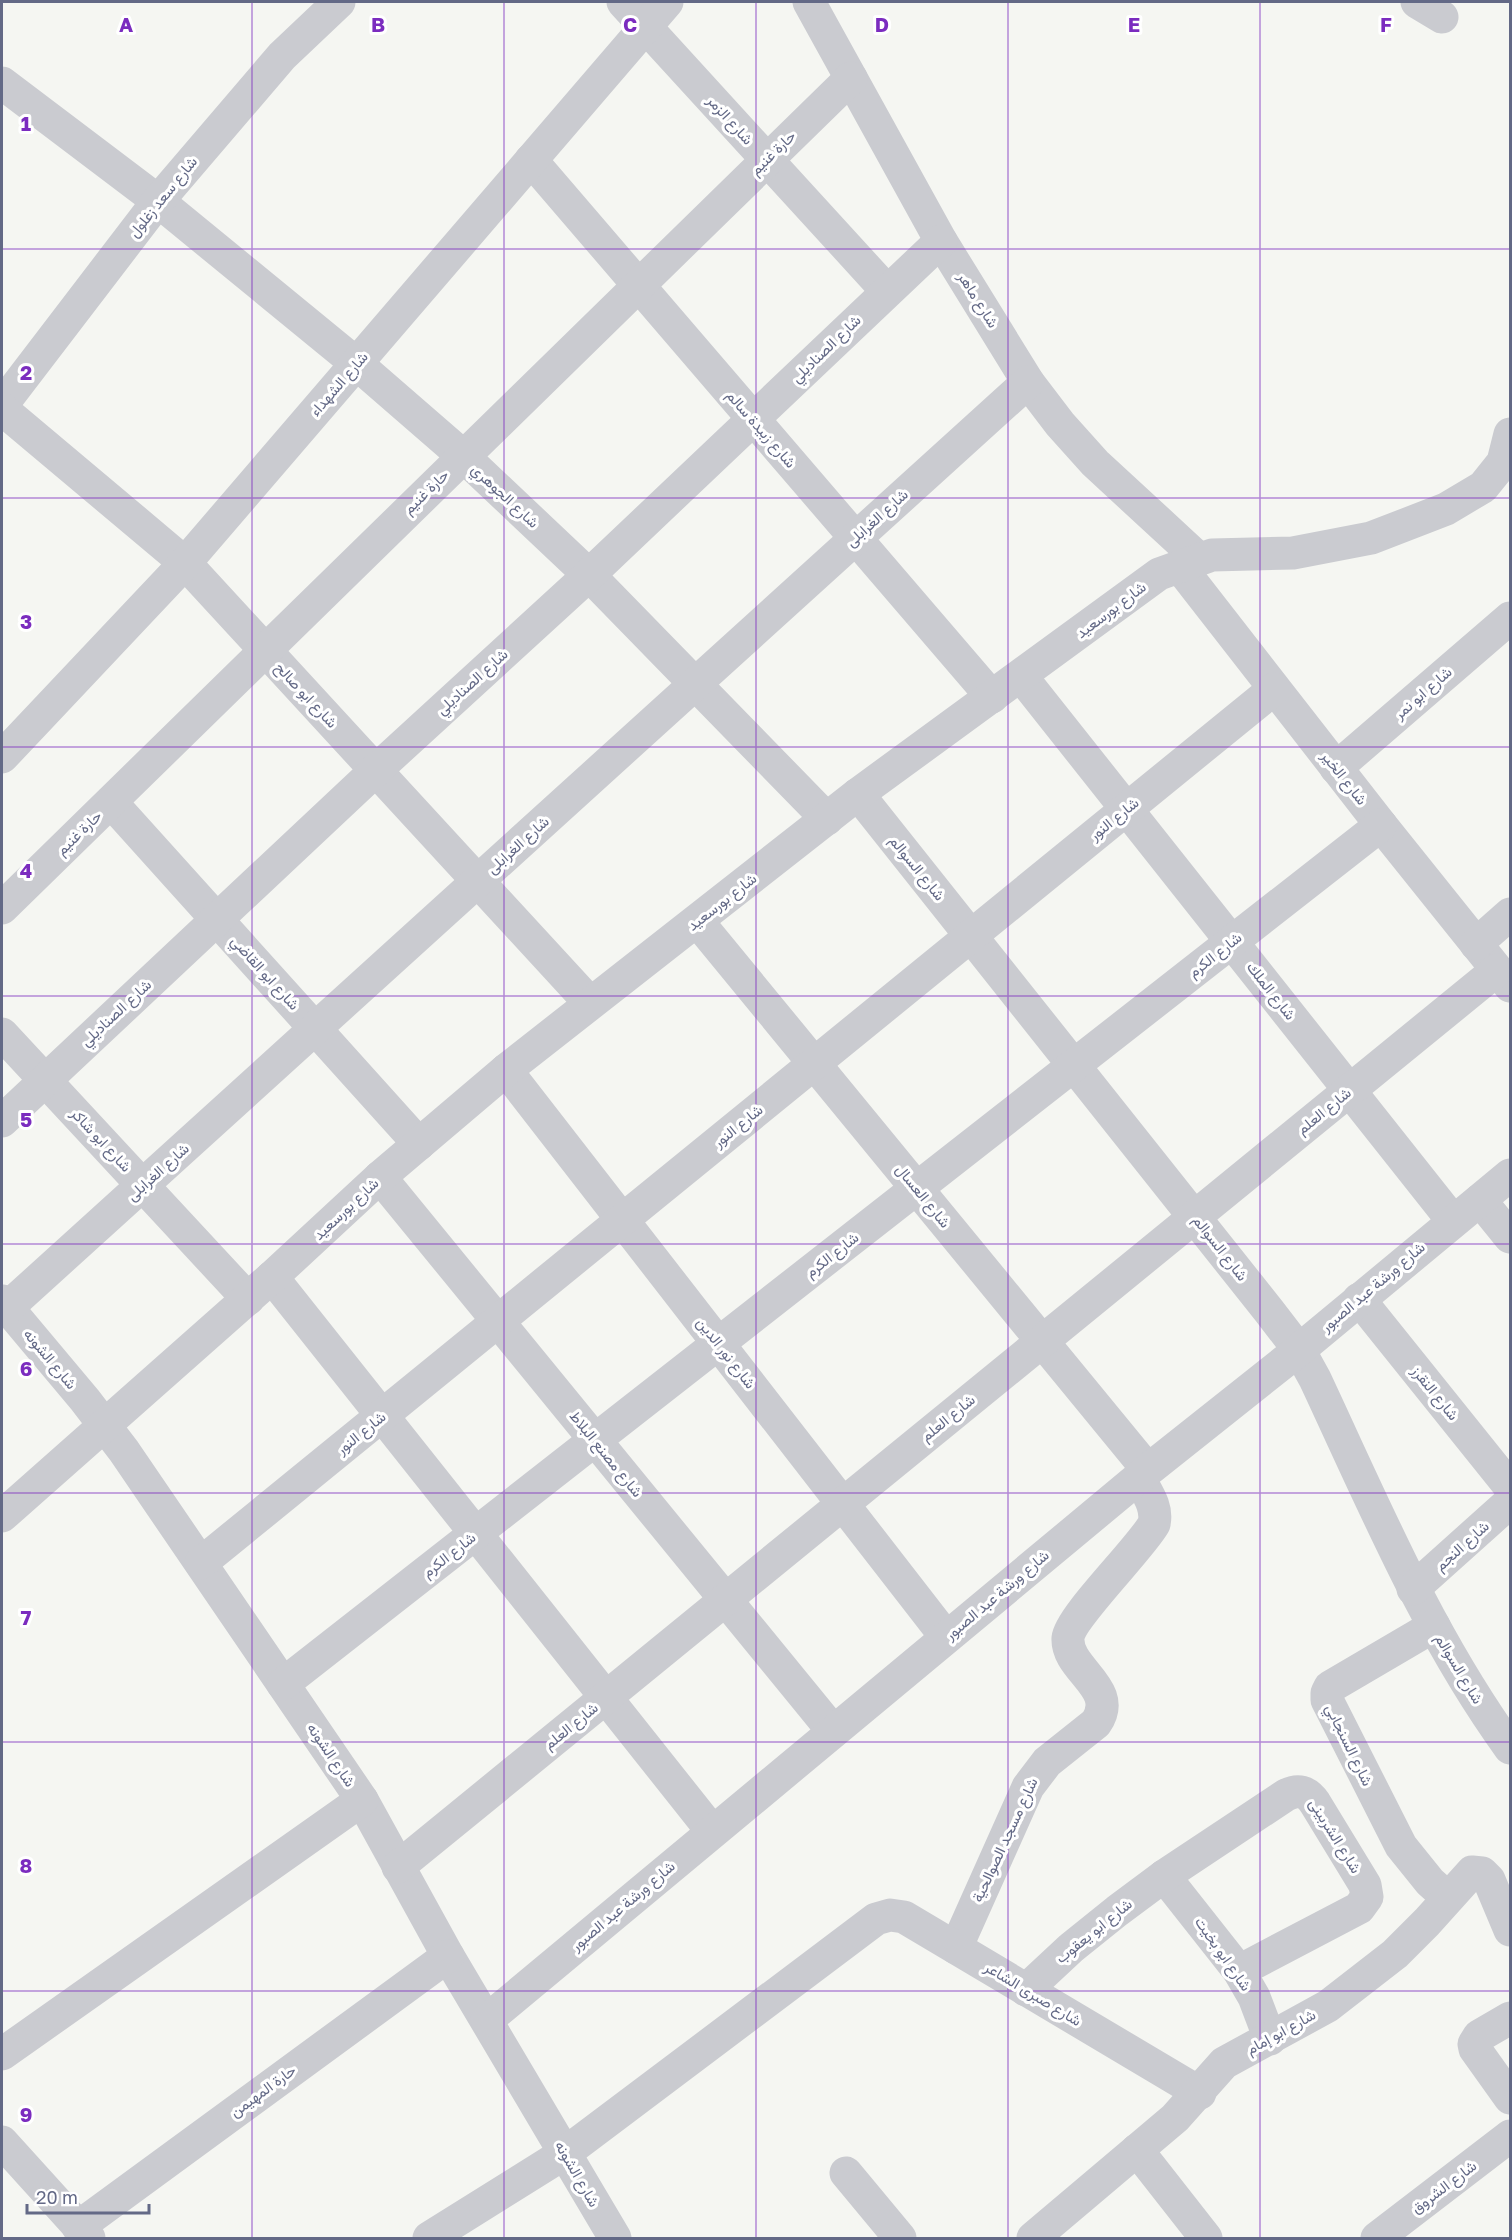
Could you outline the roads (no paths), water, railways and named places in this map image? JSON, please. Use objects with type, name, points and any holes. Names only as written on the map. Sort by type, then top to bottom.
[{"type":"street","name":"شارع سعد زغلول","points":[[2,407],[158,201],[282,56],[339,2]]},
{"type":"street","name":"شارع الزمر","points":[[623,2],[887,291]]},
{"type":"street","name":"شارع الشهداء","points":[[2,757],[184,564],[667,2]]},
{"type":"street","name":"شارع ماهر","points":[[808,2],[940,241],[1028,382],[1060,424],[1189,563]]},
{"type":"street","name":"حارة غنيم","points":[[2,908],[851,78]]},
{"type":"street","name":"شارع الجوهري","points":[[2,83],[158,201],[357,364],[463,456],[589,575],[827,819]]},
{"type":"street","name":"شارع زبيدة سالم","points":[[531,160],[992,697]]},
{"type":"street","name":"شارع الصناديلي","points":[[2,1121],[375,771],[589,575],[940,241]]},
{"type":"street","name":"شارع الغرابلى","points":[[4,1305],[143,1185],[1028,382]]},
{"type":"street","name":"شارع ابو صالح","points":[[2,407],[184,564],[590,1003]]},
{"type":"street","name":"شارع بورسعيد","points":[[2,1516],[248,1299],[380,1177],[506,1070],[858,794],[1160,574],[1212,555],[1293,553],[1371,538],[1446,509],[1483,488],[1503,462],[1510,434]]},
{"type":"street","name":"شارع الخير","points":[[1189,563],[1274,689],[1504,978]]},
{"type":"street","name":"شارع ابو نمر","points":[[1336,768],[1505,633]]},
{"type":"street","name":"شارع الملك","points":[[1022,676],[1453,1221]]},
{"type":"street","name":"شارع النور","points":[[201,1563],[1274,689]]},
{"type":"street","name":"شارع السوالم","points":[[858,794],[1299,1350],[1315,1379],[1413,1589],[1475,1696],[1510,1748]]},
{"type":"street","name":"شارع ابو القاضي","points":[[111,802],[419,1144]]},
{"type":"street","name":"شارع الكرم","points":[[283,1684],[1381,825]]},
{"type":"street","points":[[1476,944],[1510,915]]},
{"type":"street","name":"شارع العسال","points":[[698,921],[1042,1341],[1143,1474]]},
{"type":"street","name":"شارع العلم","points":[[398,1867],[1350,1090],[1504,978]]},
{"type":"street","name":"شارع ابو شاكر","points":[[2,1034],[248,1299]]},
{"type":"street","name":"شارع نور الدين","points":[[506,1070],[946,1637]]},
{"type":"street","name":"شارع ورشة عبد الصبور","points":[[487,2020],[1143,1474],[1299,1350],[1510,1175]]},
{"type":"street","name":"شارع مصنع البلاط","points":[[380,1177],[833,1731]]},
{"type":"street","points":[[1480,1200],[1510,1237]]},
{"type":"street","points":[[272,1277],[712,1831]]},
{"type":"street","name":"شارع النقرز","points":[[1359,1299],[1510,1487]]},
{"type":"street","name":"شارع الشونه","points":[[4,1305],[105,1425],[143,1477],[362,1800],[448,1956],[615,2238]]},
{"type":"street","name":"شارع مسجد الصوالحية","points":[[956,1948],[1028,1787],[1047,1762],[1096,1723],[1101,1715],[1103,1705],[1101,1695],[1074,1656],[1069,1647],[1068,1636],[1078,1618],[1154,1524],[1155,1512],[1143,1474]]},
{"type":"street","name":"شارع النجم","points":[[1413,1589],[1510,1503]]},
{"type":"street","name":"شارع السنجابي","points":[[1434,1626],[1330,1687],[1327,1700],[1401,1846],[1430,1882],[1448,1898]]},
{"type":"street","name":"شارع الشربينى","points":[[1164,1876],[1286,1795],[1294,1791],[1303,1791],[1310,1795],[1365,1885],[1367,1897],[1359,1908],[1239,1971]]},
{"type":"street","points":[[2,2054],[362,1800]]},
{"type":"street","name":"شارع ابو إمام","points":[[1033,2238],[1174,2118],[1200,2093],[1216,2070],[1224,2063],[1328,2006],[1364,1980],[1395,1954],[1472,1872],[1482,1873],[1489,1880],[1510,1930]]},
{"type":"street","name":"شارع ابو بخيت","points":[[1164,1876],[1239,1971],[1254,1997],[1270,2038]]},
{"type":"street","name":"شارع ابو يعقوب","points":[[1026,1990],[1071,1948],[1164,1876]]},
{"type":"street","name":"شارع صبرى الشاعر","points":[[429,2238],[565,2153],[866,1929],[876,1919],[890,1915],[904,1917],[1200,2093]]},
{"type":"street","name":"حارة المهيمن","points":[[83,2233],[448,1956]]},
{"type":"street","points":[[1510,2018],[1479,2036],[1475,2042],[1475,2049],[1510,2098]]},
{"type":"street","name":"شارع الشروق","points":[[1377,2238],[1415,2227],[1510,2136]]},
{"type":"street","points":[[2,2142],[83,2233]]},
{"type":"street","points":[[1137,2150],[1206,2238]]},
{"type":"street","points":[[846,2173],[900,2238]]}]
